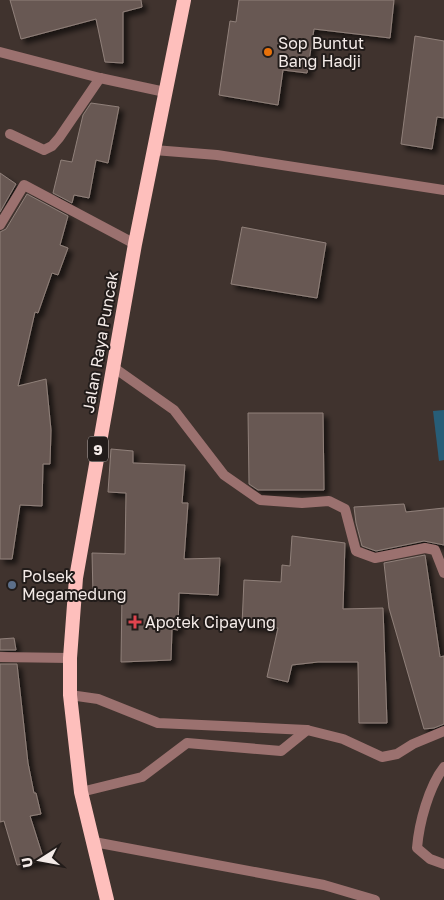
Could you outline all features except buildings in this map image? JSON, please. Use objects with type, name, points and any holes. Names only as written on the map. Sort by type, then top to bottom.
[{"type":"highway","name":"Jalan Raya Puncak","points":[[107,900],[81,792],[70,695],[70,658],[76,578],[112,367],[184,0]]},
{"type":"street","points":[[0,52],[100,78],[165,92]]},
{"type":"street","points":[[10,134],[44,150],[52,146],[100,78]]},
{"type":"street","points":[[154,150],[217,154],[444,190]]},
{"type":"street","points":[[0,225],[24,185],[135,244]]},
{"type":"street","points":[[112,367],[174,410],[224,475],[260,500],[302,503],[329,501],[345,509],[356,551],[375,558],[425,548],[435,550],[444,573]]},
{"type":"street","points":[[0,657],[70,658]]},
{"type":"street","points":[[70,695],[98,699],[158,723],[307,730],[342,739],[382,757],[398,754],[413,744],[444,731]]},
{"type":"street","points":[[81,792],[142,777],[187,743],[281,751],[307,730]]},
{"type":"street","points":[[444,767],[436,778],[418,834],[417,848],[430,859],[444,864]]},
{"type":"street","points":[[94,842],[324,885],[375,900]]},
{"type":"water","points":[[444,410],[444,460],[439,461],[433,411]]},
{"type":"place","name":"Sop Buntut Bang Hadji","points":[[268,52]]},
{"type":"place","name":"Polsek Megamedung","points":[[12,585]]},
{"type":"place","name":"Apotek Cipayung","points":[[135,622]]}]
